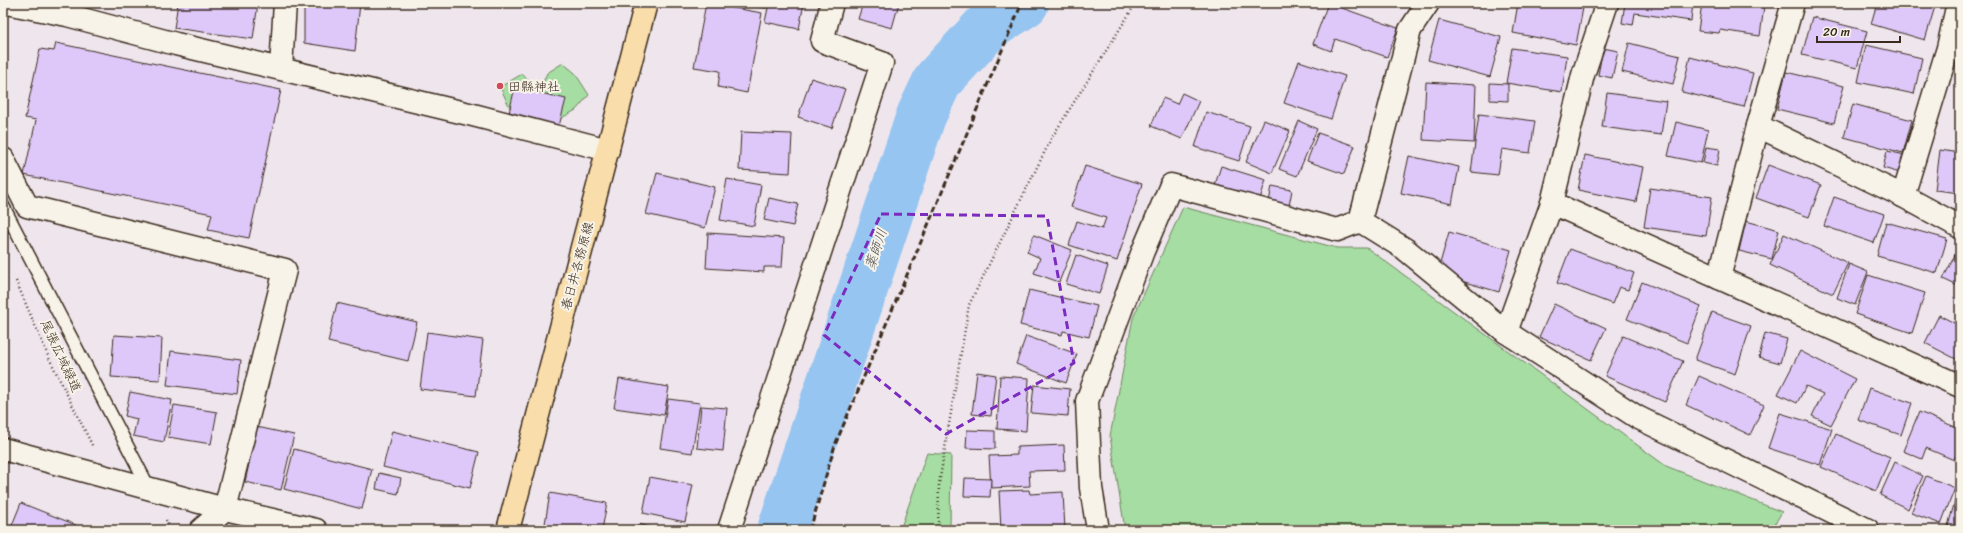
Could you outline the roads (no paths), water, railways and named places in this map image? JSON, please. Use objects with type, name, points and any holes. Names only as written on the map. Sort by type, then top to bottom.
[{"type":"main road","name":"春日井各務原線","points":[[508,530],[646,3]]},
{"type":"street","points":[[6,3],[67,15],[176,44],[280,68],[608,150]]},
{"type":"street","points":[[280,68],[285,3]]},
{"type":"street","points":[[729,530],[882,63],[822,41],[832,3]]},
{"type":"street","points":[[1360,221],[1410,30],[1428,3]]},
{"type":"street","points":[[1506,332],[1552,203],[1583,75],[1607,3]]},
{"type":"street","points":[[1719,278],[1758,126],[1793,3]]},
{"type":"street","points":[[1903,196],[1948,48],[1958,3]]},
{"type":"street","points":[[1758,126],[1903,196],[1960,227]]},
{"type":"street","points":[[3,159],[27,206],[285,270],[225,509],[201,530]]},
{"type":"street","points":[[1098,530],[1091,488],[1087,401],[1144,251],[1171,185],[1337,230],[1360,221]]},
{"type":"street","points":[[1552,203],[1960,386]]},
{"type":"street","points":[[1360,221],[1405,249],[1506,332],[1637,417],[1868,530]]},
{"type":"street","points":[[3,449],[225,509],[316,530]]},
{"type":"lane","points":[[3,206],[149,488]]},
{"type":"waterway","name":"薬師川","points":[[782,530],[921,116],[938,80],[987,27],[1024,3]]},
{"type":"railway","points":[[810,530],[835,445],[1022,3]]},
{"type":"place","name":"田縣神社","points":[[500,86]]}]
